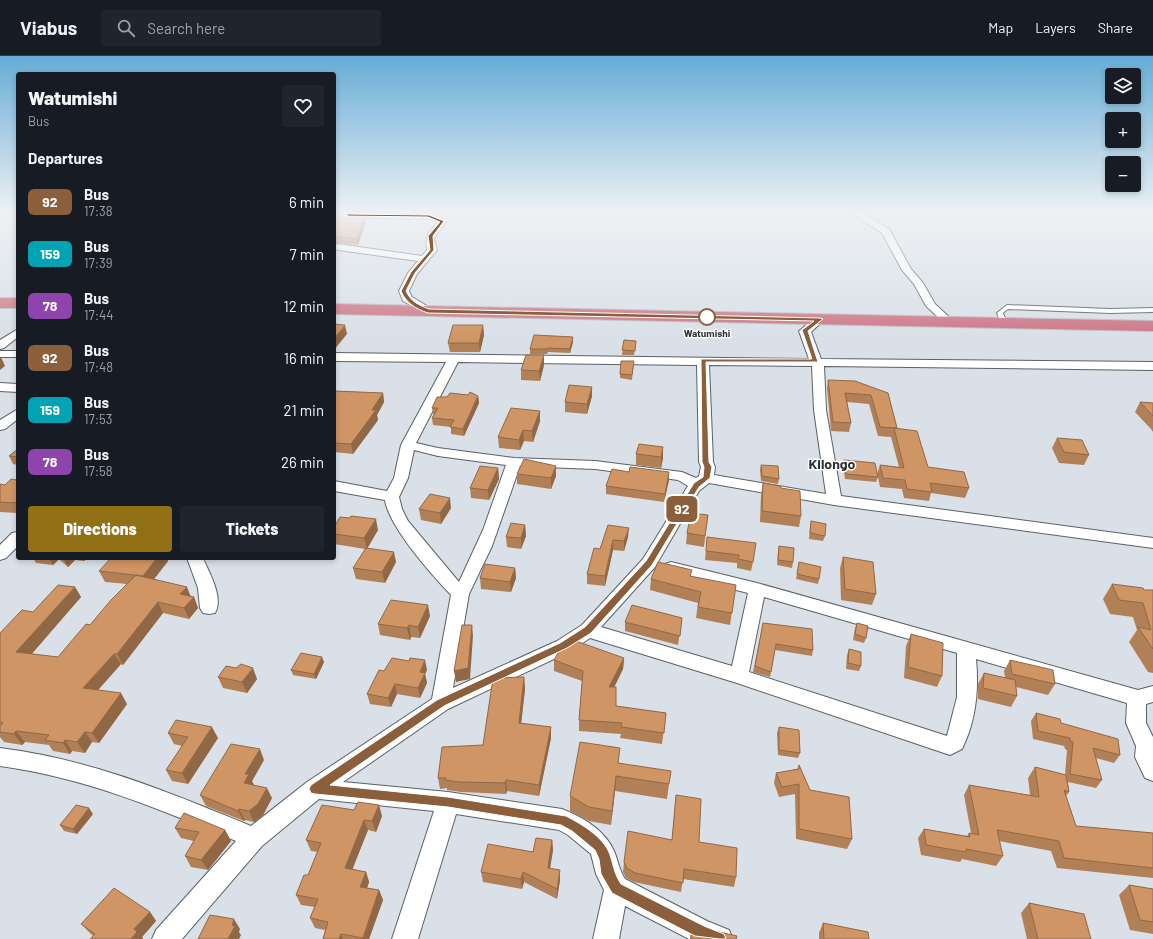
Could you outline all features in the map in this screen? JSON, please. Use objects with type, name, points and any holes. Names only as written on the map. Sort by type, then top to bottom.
[{"type":"highway","points":[[0,303],[16,303]]},
{"type":"highway","points":[[336,309],[1153,326]]},
{"type":"street","points":[[382,253],[424,260]]},
{"type":"street","points":[[428,311],[414,305],[407,299],[404,291],[413,273],[429,253]]},
{"type":"street","points":[[898,253],[907,270],[918,282],[931,306],[943,316]]},
{"type":"street","points":[[820,319],[805,330],[819,369],[822,431],[834,500]]},
{"type":"street","points":[[0,346],[16,334]]},
{"type":"street","points":[[0,354],[16,354]]},
{"type":"street","points":[[336,357],[454,357],[1153,366]]},
{"type":"street","points":[[454,357],[408,445],[401,478],[392,497],[394,509],[401,523],[460,594]]},
{"type":"street","points":[[165,939],[254,838],[315,789],[441,703],[564,646],[588,630],[649,563],[701,481],[708,467],[706,462],[703,360]]},
{"type":"street","points":[[0,387],[16,388]]},
{"type":"street","points":[[0,426],[16,417]]},
{"type":"street","points":[[408,445],[438,452],[514,462],[595,465],[682,476],[701,481],[834,500],[1153,543]]},
{"type":"street","points":[[441,703],[460,594],[473,573],[489,536],[514,462]]},
{"type":"street","points":[[336,486],[392,497]]},
{"type":"street","points":[[0,554],[16,539]]},
{"type":"street","points":[[196,560],[207,588],[209,608]]},
{"type":"street","points":[[649,563],[757,589],[966,649],[1146,696]]},
{"type":"street","points":[[739,676],[757,589]]},
{"type":"street","points":[[588,630],[739,676],[943,745],[950,746],[955,743],[967,706],[969,686],[966,649]]},
{"type":"street","points":[[1146,696],[1135,706],[1137,730],[1147,745],[1146,757],[1153,771]]},
{"type":"street","points":[[0,757],[17,758],[82,771],[158,798],[254,838]]},
{"type":"street","points":[[315,789],[448,802],[562,820],[576,827],[599,846],[605,857],[608,874],[616,888],[700,931],[720,939]]},
{"type":"street","points":[[405,939],[448,802]]},
{"type":"street","points":[[606,939],[616,888]]},
{"type":"lane","points":[[1004,323],[1000,313],[1007,308],[1110,311],[1153,310]]},
{"type":"building","points":[[336,324],[345,325],[336,336]]},
{"type":"building","points":[[453,325],[483,325],[479,343],[448,343]]},
{"type":"building","points":[[534,335],[573,337],[570,349],[530,349]]},
{"type":"building","points":[[624,340],[636,341],[635,351],[622,350]]},
{"type":"building","points":[[526,355],[544,355],[539,371],[521,370]]},
{"type":"building","points":[[621,361],[634,361],[632,375],[620,374]]},
{"type":"building","points":[[828,380],[855,381],[888,393],[897,428],[880,427],[871,395],[845,393],[851,423],[833,422]]},
{"type":"building","points":[[569,385],[592,387],[587,404],[565,402]]},
{"type":"building","points":[[336,391],[383,393],[372,410],[376,410],[351,444],[336,443]]},
{"type":"building","points":[[470,392],[478,396],[463,429],[450,427],[454,420],[432,418],[438,408],[432,408],[437,397],[447,397],[450,393],[468,395]]},
{"type":"building","points":[[1140,402],[1153,403],[1153,416]]},
{"type":"building","points":[[511,408],[540,411],[532,431],[523,430],[519,440],[498,437]]},
{"type":"building","points":[[894,428],[917,431],[928,467],[964,472],[969,488],[930,483],[932,492],[907,489],[905,480],[883,478],[880,465],[904,468]]},
{"type":"building","points":[[1057,438],[1082,440],[1089,455],[1064,452]]},
{"type":"building","points":[[639,444],[663,447],[661,457],[636,454]]},
{"type":"building","points":[[16,451],[16,457],[9,456]]},
{"type":"building","points":[[524,459],[556,466],[551,478],[517,474]]},
{"type":"building","points":[[844,460],[875,463],[878,477],[846,474]]},
{"type":"building","points":[[761,465],[778,466],[779,479],[762,476]]},
{"type":"building","points":[[480,466],[498,468],[488,490],[470,488]]},
{"type":"building","points":[[630,467],[669,472],[665,494],[606,486],[612,469],[629,472]]},
{"type":"building","points":[[11,479],[16,480],[16,503],[0,502],[0,484],[5,485]]},
{"type":"building","points":[[763,483],[800,491],[801,516],[762,511]]},
{"type":"building","points":[[430,494],[450,498],[440,513],[419,509]]},
{"type":"building","points":[[691,513],[708,515],[705,536],[687,533]]},
{"type":"building","points":[[351,516],[376,519],[364,538],[336,534],[336,524],[340,517],[350,518]]},
{"type":"building","points":[[811,521],[826,524],[825,536],[810,533]]},
{"type":"building","points":[[511,523],[525,525],[521,538],[506,537]]},
{"type":"building","points":[[608,525],[629,528],[624,541],[613,540],[605,576],[587,574],[594,548],[600,549]]},
{"type":"building","points":[[707,537],[756,543],[753,562],[738,559],[739,555],[706,551]]},
{"type":"building","points":[[779,546],[794,548],[793,562],[778,560]]},
{"type":"building","points":[[366,548],[394,552],[382,572],[353,568]]},
{"type":"building","points":[[843,557],[873,562],[876,594],[845,589]]},
{"type":"building","points":[[109,560],[155,560],[143,576],[99,571]]},
{"type":"building","points":[[658,562],[692,570],[690,576],[736,585],[732,613],[698,607],[701,592],[651,579]]},
{"type":"building","points":[[799,562],[821,567],[819,579],[797,574]]},
{"type":"building","points":[[485,564],[515,568],[510,582],[480,578]]},
{"type":"building","points":[[136,575],[187,587],[180,594],[194,597],[184,608],[158,602],[117,654],[114,654],[83,688],[121,693],[92,733],[85,732],[77,742],[65,740],[63,743],[45,740],[49,735],[16,731],[14,734],[0,732],[0,726],[3,723],[0,722],[0,633],[22,610],[33,612],[58,585],[75,587],[16,652],[58,657],[86,624],[90,625],[111,600]]},
{"type":"building","points":[[1112,584],[1143,588],[1144,590],[1153,590],[1153,649],[1138,627],[1151,630],[1143,603],[1119,600]]},
{"type":"building","points":[[391,600],[428,605],[418,627],[409,625],[407,628],[378,624]]},
{"type":"building","points":[[632,605],[682,618],[680,636],[625,622]]},
{"type":"building","points":[[763,623],[812,629],[813,650],[776,644],[771,672],[755,666]]},
{"type":"building","points":[[857,623],[868,626],[866,638],[855,634]]},
{"type":"building","points":[[462,625],[472,625],[468,668],[454,671]]},
{"type":"building","points":[[911,634],[943,643],[942,676],[908,667]]},
{"type":"building","points":[[573,640],[624,658],[609,687],[616,687],[616,706],[666,713],[664,733],[621,727],[622,723],[579,720],[583,671],[554,660],[562,646]]},
{"type":"building","points":[[849,649],[861,652],[861,666],[848,663]]},
{"type":"building","points":[[301,653],[322,657],[314,674],[291,670]]},
{"type":"building","points":[[392,658],[409,661],[410,658],[425,660],[420,672],[425,673],[418,688],[395,684],[388,698],[367,694],[379,670],[384,671]]},
{"type":"building","points":[[1010,660],[1053,670],[1055,684],[1012,674]]},
{"type":"building","points":[[241,664],[253,668],[242,682],[218,677],[226,666],[236,668]]},
{"type":"building","points":[[984,673],[1015,680],[1017,696],[983,688]]},
{"type":"building","points":[[524,677],[519,723],[551,727],[539,785],[506,780],[505,783],[459,782],[445,780],[446,778],[438,778],[442,747],[483,745],[493,678]]},
{"type":"building","points":[[1036,713],[1060,719],[1061,723],[1118,739],[1120,755],[1093,748],[1102,780],[1070,774],[1073,742],[1070,741],[1070,738],[1038,731]]},
{"type":"building","points":[[176,720],[212,727],[182,773],[166,770],[188,737],[168,733]]},
{"type":"building","points":[[779,727],[799,730],[800,753],[779,750]]},
{"type":"building","points":[[580,742],[620,748],[618,763],[671,771],[669,784],[616,776],[612,811],[589,807],[570,796]]},
{"type":"building","points":[[231,744],[260,749],[245,774],[249,774],[244,783],[267,788],[258,804],[249,811],[239,809],[238,811],[200,795]]},
{"type":"building","points":[[799,765],[810,790],[849,797],[852,839],[799,829],[799,784],[782,787],[776,773],[799,769]]},
{"type":"building","points":[[1035,767],[1066,775],[1069,792],[1064,790],[1076,826],[1153,833],[1153,868],[1064,858],[1059,841],[997,830],[1003,856],[966,849],[966,852],[926,845],[924,829],[970,837],[969,833],[979,835],[969,785],[1039,797]]},
{"type":"building","points":[[676,795],[701,799],[699,842],[737,848],[736,877],[684,869],[683,883],[635,873],[627,868],[624,862],[628,831],[672,840]]},
{"type":"building","points":[[358,802],[379,805],[372,821],[364,820],[345,868],[366,872],[360,887],[379,890],[363,938],[341,934],[339,939],[323,939],[328,922],[310,918],[318,899],[296,895],[304,875],[308,875],[321,843],[306,840],[322,805],[354,810]]},
{"type":"building","points":[[76,805],[89,808],[73,829],[60,825]]},
{"type":"building","points":[[184,813],[225,830],[201,860],[185,856],[199,832],[175,828]]},
{"type":"building","points":[[536,838],[552,840],[548,868],[560,870],[557,889],[523,872],[521,879],[481,872],[488,844],[533,852]]},
{"type":"building","points":[[1129,885],[1153,889],[1153,922],[1140,920]]},
{"type":"building","points":[[114,888],[150,912],[134,929],[137,932],[131,939],[90,939],[95,934],[81,924]]},
{"type":"building","points":[[1029,903],[1084,914],[1091,939],[1038,939]]},
{"type":"building","points":[[210,915],[234,919],[232,925],[235,926],[228,939],[198,939]]},
{"type":"building","points":[[823,923],[868,932],[869,939],[824,939]]},
{"type":"building","points":[[692,926],[737,936],[736,939],[691,939]]},
{"type":"bus line","name":"92","points":[[430,253],[413,273],[405,285],[404,291],[407,299],[414,305],[428,311],[820,319],[805,330],[816,361],[703,360],[706,462],[708,467],[706,478],[696,485],[649,563],[588,630],[564,646],[441,703],[315,789],[448,802],[514,811],[562,820],[576,827],[599,846],[605,857],[608,874],[616,888],[627,895],[700,931],[720,939]]},
{"type":"place","name":"Watumishi","points":[[707,317]]},
{"type":"district","name":"Kilongo","points":[[832,463]]}]
